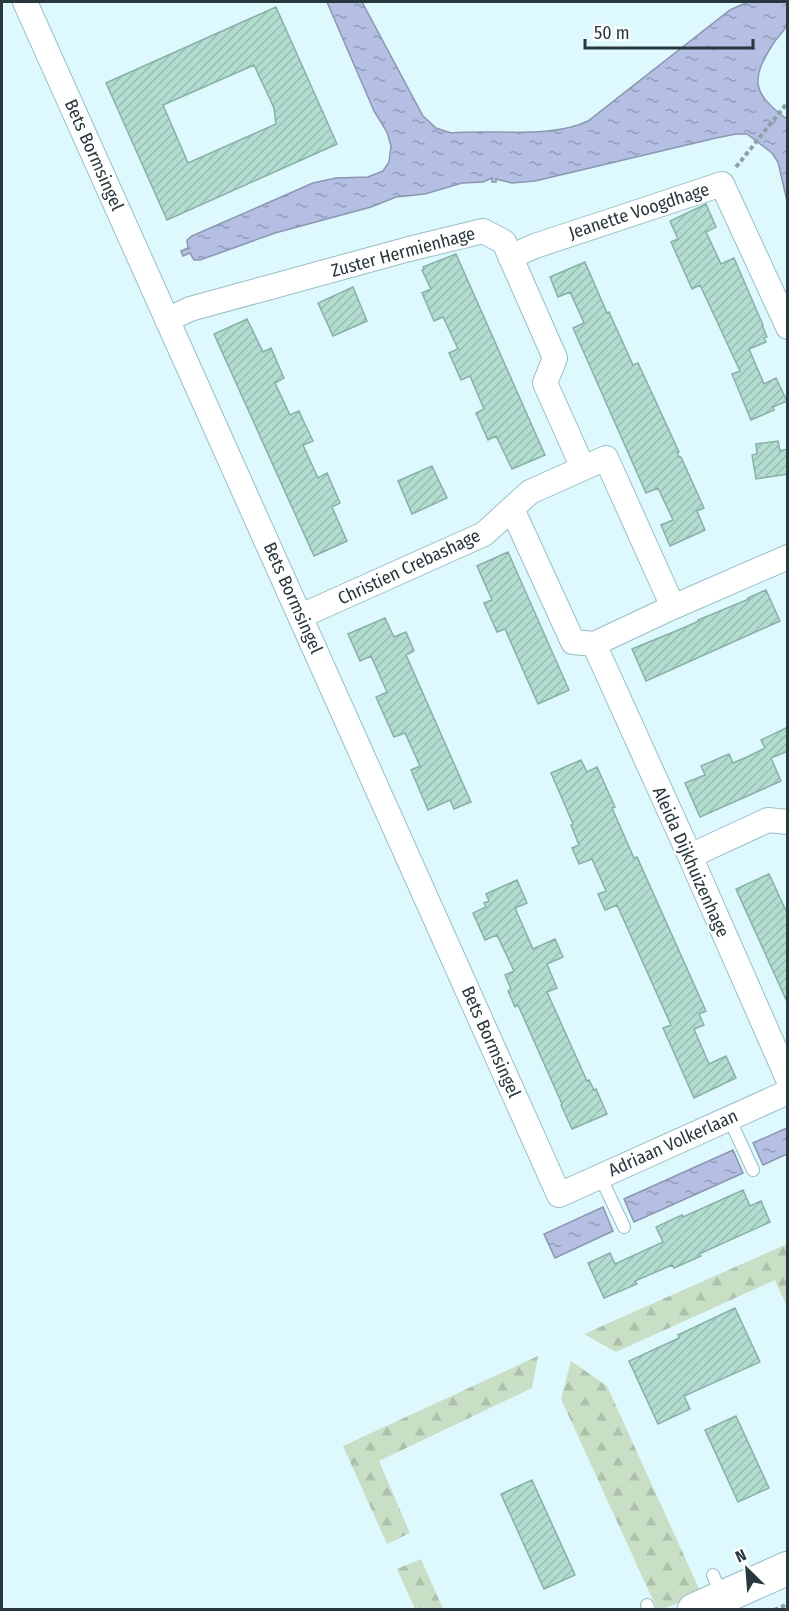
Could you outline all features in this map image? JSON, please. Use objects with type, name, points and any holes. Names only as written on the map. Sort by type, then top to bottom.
[{"type":"main road","points":[[716,1600],[788,1568]]},
{"type":"main road","points":[[716,1600],[788,1581]]},
{"type":"street","name":"Bets Bormsingel","points":[[26,2],[559,1195]]},
{"type":"street","name":"Jeanette Voogdhage","points":[[510,258],[535,246],[722,184],[788,327]]},
{"type":"street","name":"Zuster Hermienhage","points":[[167,320],[190,309],[483,231],[504,242],[555,358],[545,383],[583,468]]},
{"type":"street","name":"Christien Crebashage","points":[[301,616],[484,534],[530,492],[606,458],[673,607]]},
{"type":"street","points":[[512,509],[573,642],[594,644],[788,557]]},
{"type":"street","name":"Aleida Dijkhuizenhage","points":[[594,644],[788,1079]]},
{"type":"street","points":[[690,856],[768,820],[788,822]]},
{"type":"street","name":"Adriaan Volkerlaan","points":[[559,1195],[788,1092]]},
{"type":"lane","points":[[729,1118],[753,1170]]},
{"type":"lane","points":[[600,1176],[624,1227]]},
{"type":"path","points":[[749,150],[787,102]]},
{"type":"path","points":[[774,1610],[788,1604]]},
{"type":"green space","points":[[787,1244],[787,1307],[775,1280],[616,1352],[584,1334]]},
{"type":"green space","points":[[538,1356],[532,1388],[379,1461],[410,1533],[387,1544],[343,1446]]},
{"type":"green space","points":[[571,1361],[607,1386],[701,1593],[663,1609],[657,1609],[561,1399]]},
{"type":"green space","points":[[421,1559],[443,1609],[415,1609],[397,1569]]},
{"type":"water","points":[[327,2],[362,2],[423,116],[436,128],[451,133],[539,132],[573,127],[588,121],[730,10],[748,2],[787,2],[787,25],[766,56],[758,77],[758,85],[767,101],[787,119],[787,201],[778,162],[772,153],[747,134],[736,134],[535,181],[512,183],[496,179],[496,182],[492,182],[492,178],[483,182],[462,183],[425,194],[396,197],[371,207],[275,233],[200,260],[194,260],[190,253],[183,256],[181,251],[188,248],[187,240],[192,236],[313,183],[336,178],[368,177],[383,171],[389,162],[391,146],[387,132],[374,111]]},
{"type":"water","points":[[787,1128],[787,1154],[763,1165],[753,1143]]},
{"type":"water","points":[[733,1150],[743,1173],[634,1222],[624,1199]]},
{"type":"water","points":[[603,1207],[613,1231],[555,1258],[544,1234]]},
{"type":"building","points":[[276,7],[337,144],[167,220],[106,83]],"holes":[[[254,65],[274,108],[276,124],[188,163],[163,105]]]},
{"type":"building","points":[[706,204],[716,227],[706,232],[721,264],[734,258],[767,337],[764,338],[766,342],[749,349],[764,384],[776,378],[787,401],[773,407],[774,410],[751,420],[732,374],[740,371],[700,285],[692,289],[671,242],[678,239],[670,221]]},
{"type":"building","points":[[456,254],[545,455],[512,469],[496,436],[488,440],[476,413],[484,409],[470,376],[461,380],[449,353],[458,349],[443,317],[434,321],[422,293],[431,289],[422,270],[423,267]]},
{"type":"building","points":[[585,262],[633,365],[638,363],[704,508],[697,511],[705,530],[670,546],[661,525],[673,520],[658,488],[646,493],[573,328],[584,323],[570,292],[558,297],[550,277]]},
{"type":"building","points":[[353,287],[367,321],[333,336],[318,303]]},
{"type":"building","points":[[247,319],[263,352],[271,348],[284,378],[275,383],[290,415],[299,411],[313,441],[303,445],[318,478],[327,473],[340,503],[332,507],[347,541],[314,556],[214,334]]},
{"type":"building","points":[[778,441],[780,451],[788,449],[788,474],[756,479],[752,455],[757,454],[756,444]]},
{"type":"building","points":[[432,466],[447,498],[412,514],[398,481]]},
{"type":"building","points":[[508,552],[569,690],[538,704],[505,629],[497,632],[484,603],[492,600],[477,566]]},
{"type":"building","points":[[766,590],[780,621],[646,681],[632,649]]},
{"type":"building","points":[[385,618],[394,637],[406,632],[414,651],[406,655],[471,802],[454,809],[450,800],[428,810],[411,770],[420,766],[405,733],[394,737],[376,697],[387,692],[371,656],[360,661],[348,634]]},
{"type":"building","points":[[788,727],[788,751],[771,758],[781,781],[700,817],[685,783],[705,775],[701,766],[729,754],[733,763],[749,756],[765,748],[761,740]]},
{"type":"building","points":[[581,760],[587,772],[597,767],[634,858],[637,857],[706,1011],[699,1014],[704,1025],[694,1029],[709,1064],[726,1056],[736,1078],[694,1098],[663,1028],[671,1025],[617,905],[605,910],[598,894],[606,891],[592,859],[579,864],[572,848],[579,845],[571,825],[573,824],[551,773]]},
{"type":"building","points":[[769,874],[788,915],[788,1004],[736,889]]},
{"type":"building","points":[[517,880],[527,903],[515,908],[533,949],[555,939],[563,957],[547,964],[557,988],[547,992],[587,1081],[589,1080],[594,1090],[596,1089],[607,1114],[572,1129],[518,1005],[515,1007],[508,991],[511,989],[505,975],[514,971],[497,935],[485,940],[473,913],[486,907],[484,903],[489,901],[486,894]]},
{"type":"building","points":[[743,1190],[750,1206],[761,1201],[770,1222],[699,1254],[701,1256],[674,1268],[672,1265],[635,1281],[637,1284],[604,1298],[588,1263],[610,1253],[615,1264],[663,1242],[656,1227]]},
{"type":"building","points":[[735,1308],[760,1362],[684,1396],[690,1409],[658,1424],[629,1361]]},
{"type":"building","points":[[736,1416],[769,1488],[738,1502],[705,1430]]},
{"type":"building","points":[[532,1480],[575,1575],[544,1589],[501,1494]]}]
